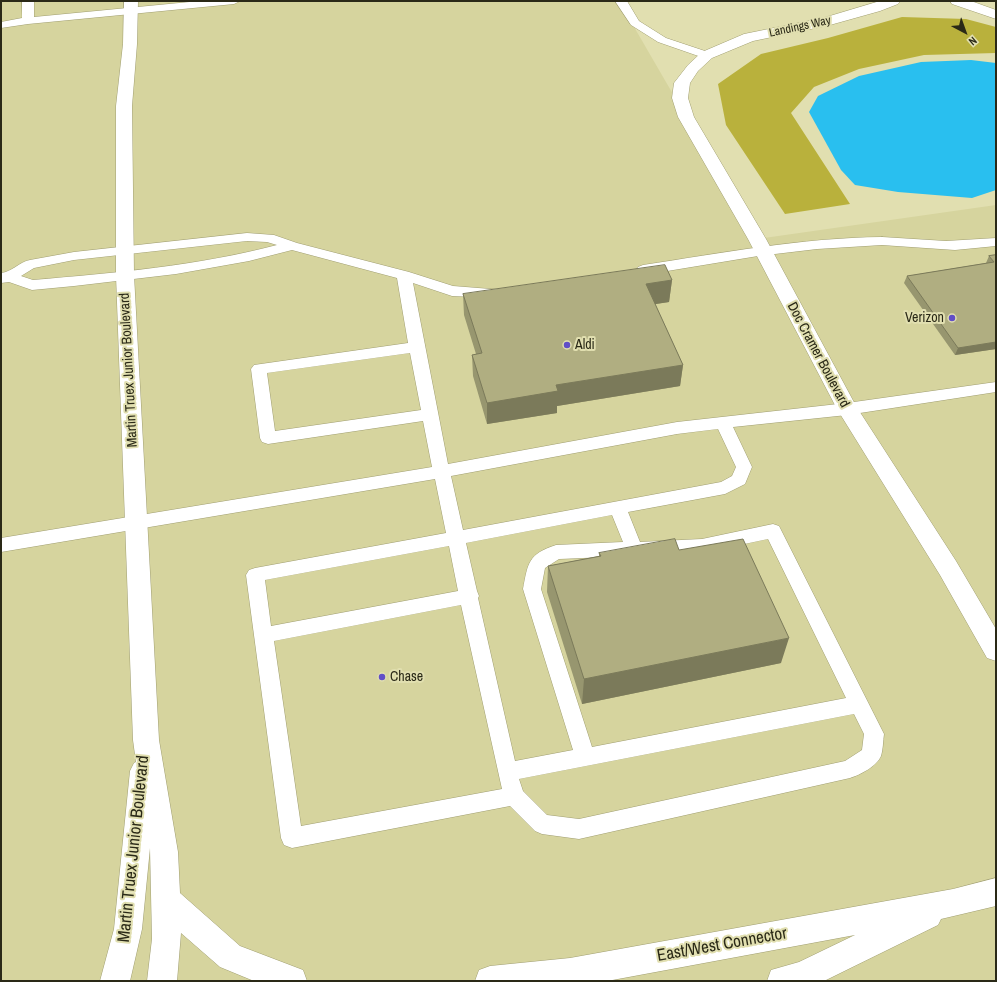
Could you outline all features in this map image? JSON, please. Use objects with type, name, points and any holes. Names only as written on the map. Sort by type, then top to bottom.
[{"type":"street","name":"Landings Way","points":[[707,55],[749,37],[825,22],[875,8],[893,1]]},
{"type":"street","points":[[957,1],[996,15]]},
{"type":"street","name":"Martin Truex Junior Boulevard","points":[[131,6],[124,106],[124,250],[146,740],[164,852],[167,939],[162,981]]},
{"type":"street","name":"Doc Cramer Boulevard","points":[[707,55],[693,68],[682,83],[680,98],[686,117],[763,251],[847,409],[948,568],[996,651]]},
{"type":"street","name":"Martin Truex Junior Boulevard","points":[[120,977],[128,929],[146,740]]},
{"type":"street","name":"East/West Connector","points":[[490,981],[570,973],[953,903],[996,892]]},
{"type":"street","points":[[166,900],[230,957],[292,981]]},
{"type":"street","name":"East/West Connector","points":[[796,979],[953,903]]},
{"type":"lane","points":[[28,1],[28,21]]},
{"type":"lane","points":[[1,25],[131,6],[234,1]]},
{"type":"lane","points":[[621,1],[635,23],[662,40],[707,55]]},
{"type":"lane","points":[[5,278],[30,264],[74,256],[247,236],[269,238],[292,246],[404,275],[452,291],[496,294],[512,291]]},
{"type":"lane","points":[[629,272],[763,251],[876,241],[932,246],[962,246],[996,242]]},
{"type":"lane","points":[[5,278],[32,285],[125,275],[176,269],[249,257],[292,246]]},
{"type":"lane","points":[[404,275],[416,347],[441,471],[470,596],[507,772],[514,796],[542,824],[579,829],[850,769],[871,755],[874,734],[773,531],[702,546],[556,552],[537,564],[532,589],[585,757]]},
{"type":"lane","points":[[416,347],[259,370],[268,438],[430,414]]},
{"type":"lane","points":[[1,545],[441,471],[677,428],[784,414],[847,409],[996,387]]},
{"type":"lane","points":[[514,796],[292,838],[254,576],[725,488],[739,480],[744,467],[723,422]]},
{"type":"lane","points":[[618,508],[634,549]]},
{"type":"lane","points":[[263,635],[470,596]]},
{"type":"lane","points":[[507,772],[859,704]]},
{"type":"shaded area","points":[[1,1],[619,1],[757,239],[996,205],[996,981],[1,981]]},
{"type":"shaded area","points":[[902,17],[966,19],[996,27],[996,53],[924,55],[859,69],[814,87],[791,113],[850,204],[785,214],[726,125],[718,84],[761,54],[828,38]]},
{"type":"water","points":[[971,60],[996,63],[996,190],[972,198],[898,192],[855,185],[841,170],[809,112],[818,96],[859,76],[921,62]]},
{"type":"building","points":[[996,255],[996,342],[958,348],[907,276],[994,262],[989,256]]},
{"type":"building","name":"Aldi","points":[[665,265],[672,280],[646,284],[683,365],[556,385],[558,391],[487,403],[472,355],[482,353],[463,294]]},
{"type":"building","points":[[675,539],[679,550],[743,539],[789,638],[584,679],[548,566],[601,556],[599,553]]},
{"type":"place","name":"Verizon","points":[[952,318]]},
{"type":"place","name":"Aldi","points":[[567,345]]},
{"type":"place","name":"Chase","points":[[382,677]]}]
